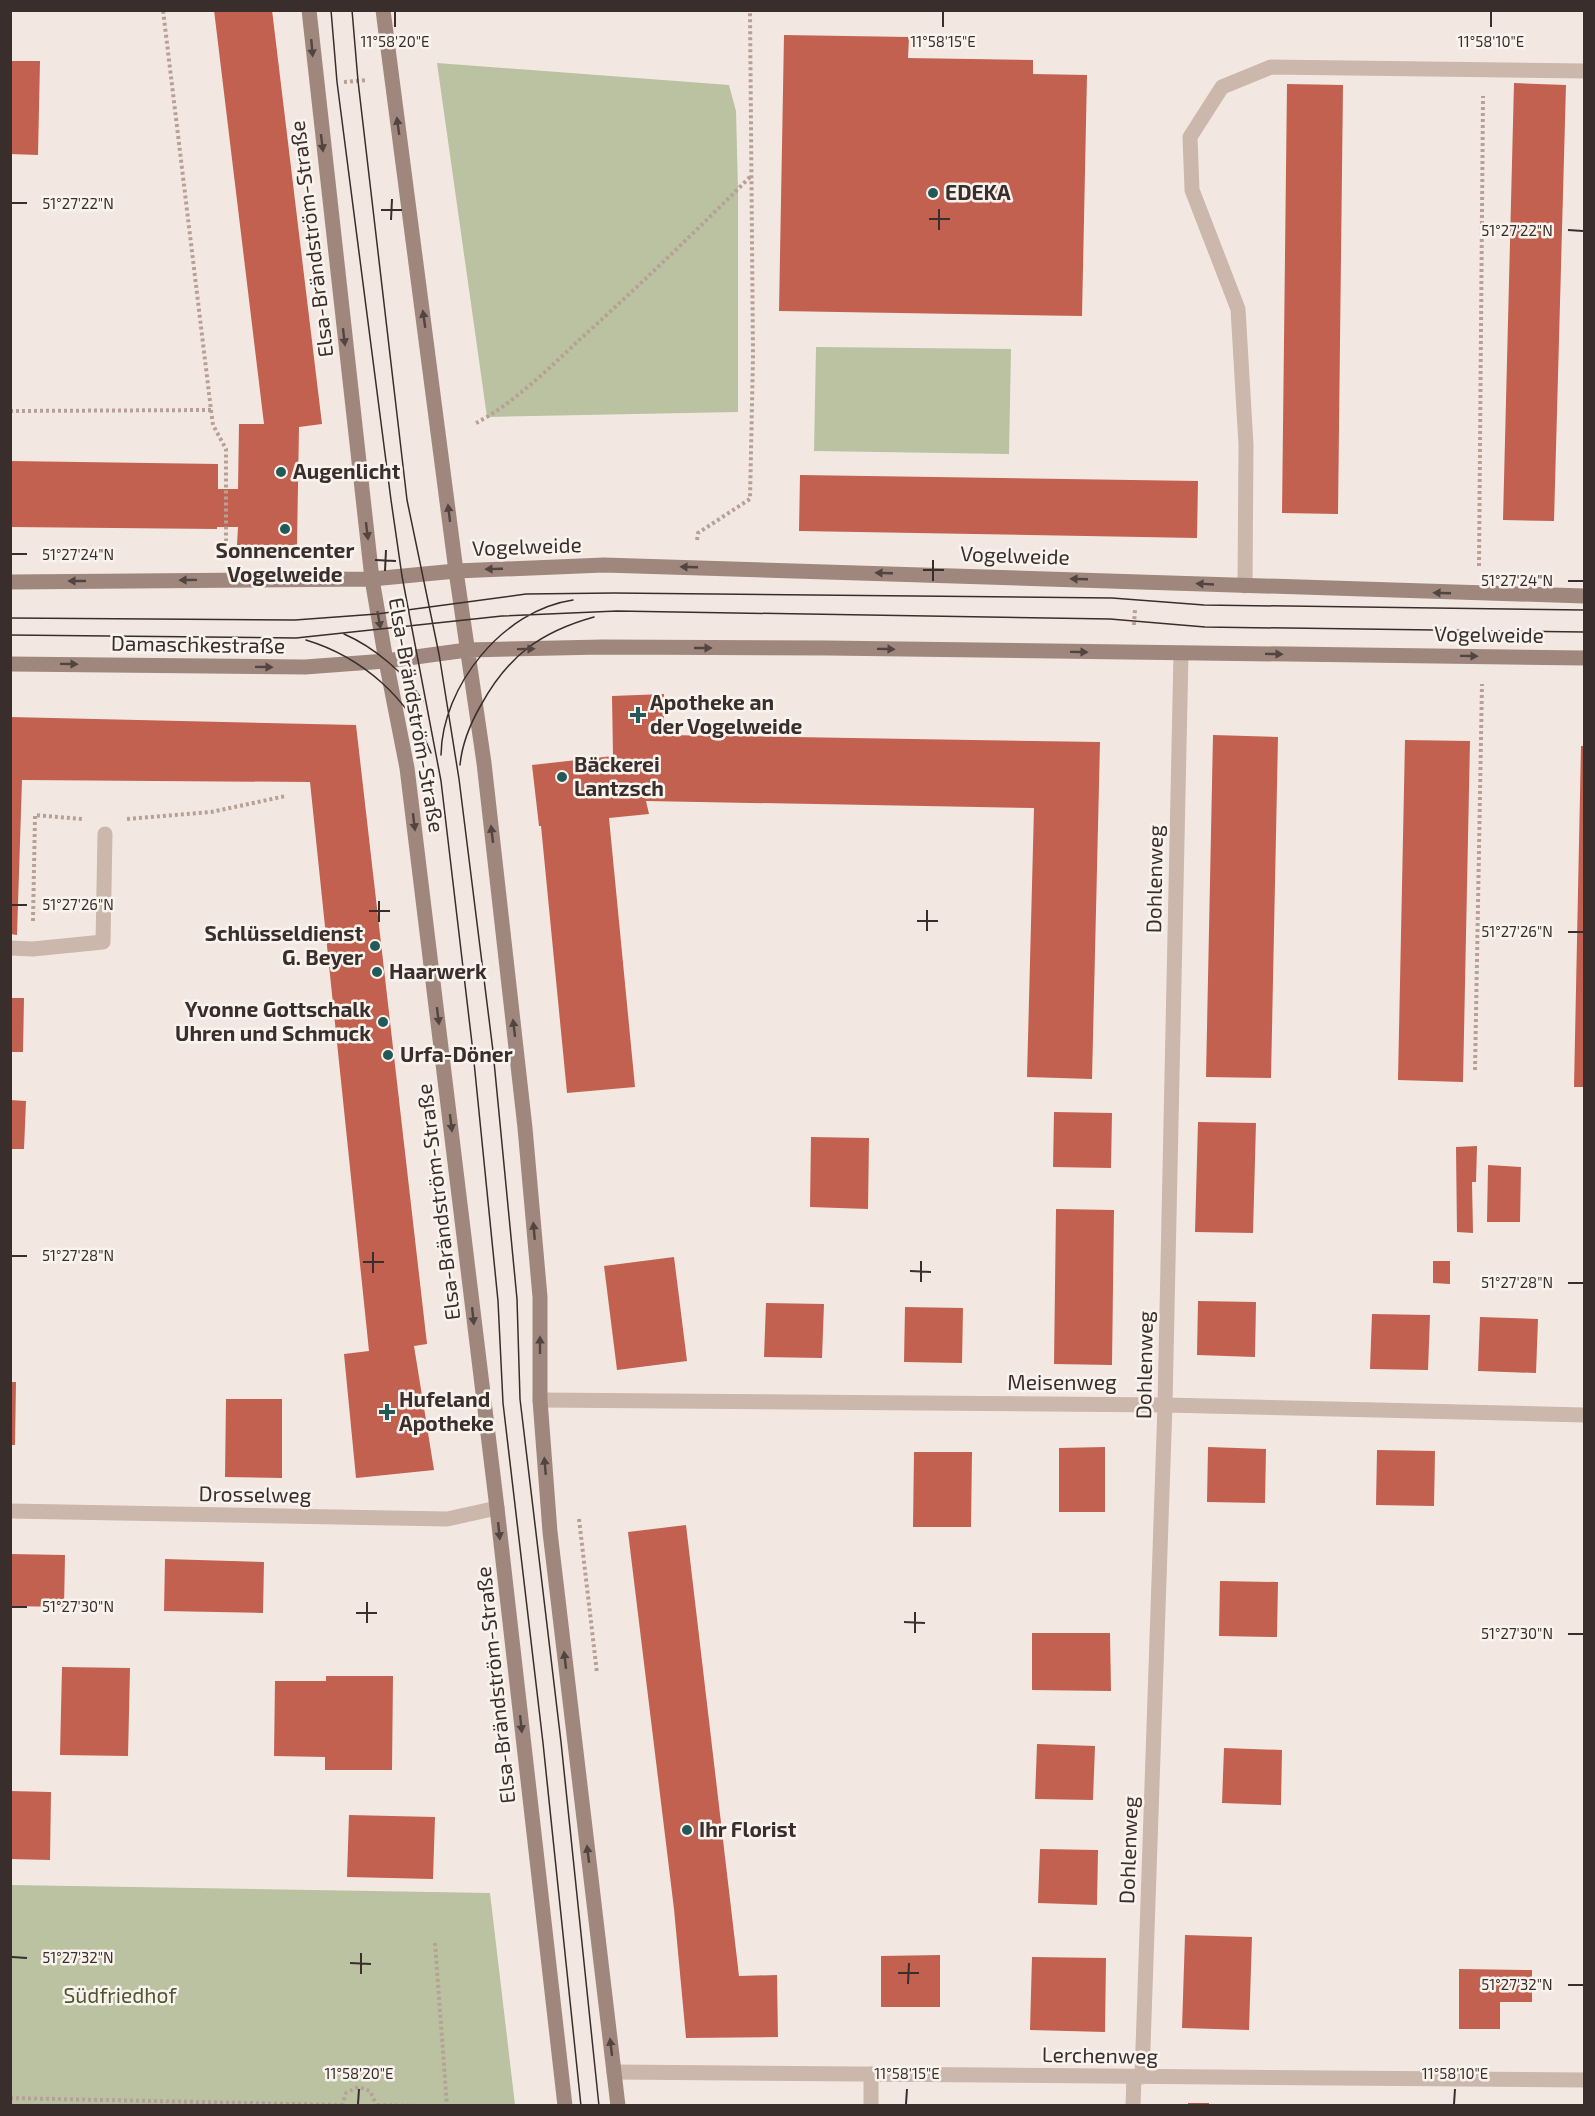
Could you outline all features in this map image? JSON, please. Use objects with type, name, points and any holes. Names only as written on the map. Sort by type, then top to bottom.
[{"type":"street","name":"Elsa-Brändström-Straße","points":[[309,10],[372,579],[407,768],[497,1508],[565,2106]]},
{"type":"street","points":[[383,10],[456,571],[484,763],[525,1128],[540,1297],[540,1400],[550,1532],[618,2106]]},
{"type":"street","points":[[1245,586],[1246,445],[1238,309],[1192,190],[1190,137],[1222,87],[1271,66],[1584,71]]},
{"type":"street","name":"Vogelweide","points":[[372,579],[456,571],[604,565],[1584,596]]},
{"type":"street","points":[[10,582],[372,579]]},
{"type":"street","name":"Vogelweide","points":[[386,661],[468,650],[603,647],[1584,657]]},
{"type":"street","name":"Dohlenweg","points":[[1133,2106],[1138,2077],[1165,1405],[1181,653]]},
{"type":"street","name":"Damaschkestraße","points":[[10,664],[305,667],[386,661]]},
{"type":"street","points":[[10,948],[33,949],[103,942],[105,834]]},
{"type":"street","name":"Meisenweg","points":[[540,1400],[1165,1405],[1584,1415]]},
{"type":"street","name":"Drosselweg","points":[[10,1511],[447,1519],[497,1508]]},
{"type":"street","name":"Lerchenweg","points":[[614,2072],[1584,2080]]},
{"type":"street","points":[[871,2074],[871,2106]]},
{"type":"path","points":[[163,10],[213,425],[226,449],[226,553]]},
{"type":"path","points":[[697,540],[698,533],[750,499],[753,356],[750,10]]},
{"type":"path","points":[[1478,594],[1483,69]]},
{"type":"path","points":[[316,85],[392,78]]},
{"type":"path","points":[[476,423],[543,373],[659,267],[752,176]]},
{"type":"path","points":[[10,411],[211,410]]},
{"type":"path","points":[[1131,653],[1137,581]]},
{"type":"path","points":[[1475,1070],[1483,656]]},
{"type":"path","points":[[435,1943],[447,2106]]},
{"type":"path","points":[[10,2098],[141,2103],[342,2105],[346,2093],[358,2087],[370,2091],[377,2105],[420,2106]]},
{"type":"path","points":[[86,2100],[86,2106]]},
{"type":"green space","points":[[437,63],[729,85],[736,111],[738,412],[487,417]]},
{"type":"green space","points":[[816,347],[1011,349],[1009,454],[814,451]]},
{"type":"green space","name":"Südfriedhof","points":[[11,1885],[490,1893],[515,2105],[11,2105]]},
{"type":"building","points":[[214,10],[272,10],[322,424],[299,427],[297,545],[237,545],[238,527],[217,527],[217,529],[10,527],[10,461],[218,464],[218,489],[238,489],[239,424],[264,424]]},
{"type":"building","name":"EDEKA","points":[[784,35],[909,37],[908,58],[1033,60],[1033,74],[1087,75],[1082,316],[779,311]]},
{"type":"building","points":[[10,61],[40,61],[38,155],[10,154]]},
{"type":"building","points":[[1514,83],[1566,85],[1554,521],[1503,520]]},
{"type":"building","points":[[1287,84],[1343,85],[1338,514],[1282,513]]},
{"type":"building","points":[[800,475],[1198,481],[1197,538],[799,531]]},
{"type":"building","points":[[664,694],[664,735],[1100,742],[1092,1079],[1027,1077],[1034,808],[646,801],[649,814],[609,818],[635,1087],[567,1093],[541,826],[539,826],[532,765],[613,756],[612,696]]},
{"type":"building","points":[[10,717],[356,725],[427,1344],[414,1346],[434,1470],[356,1478],[344,1354],[369,1351],[310,782],[22,780],[17,935],[10,934]]},
{"type":"building","points":[[1213,735],[1278,737],[1271,1078],[1206,1077]]},
{"type":"building","points":[[1405,740],[1470,741],[1463,1082],[1398,1080]]},
{"type":"building","points":[[1581,746],[1584,746],[1584,1087],[1574,1087]]},
{"type":"building","points":[[10,998],[24,998],[23,1052],[10,1052]]},
{"type":"building","points":[[10,1100],[26,1101],[24,1149],[10,1149]]},
{"type":"building","points":[[1054,1112],[1112,1113],[1111,1168],[1053,1167]]},
{"type":"building","points":[[1198,1122],[1256,1123],[1253,1233],[1195,1232]]},
{"type":"building","points":[[811,1137],[869,1138],[868,1209],[810,1207]]},
{"type":"building","points":[[1477,1146],[1476,1182],[1472,1182],[1473,1233],[1457,1232],[1456,1147]]},
{"type":"building","points":[[1488,1165],[1521,1167],[1520,1222],[1487,1222]]},
{"type":"building","points":[[1056,1209],[1114,1210],[1112,1365],[1054,1364]]},
{"type":"building","points":[[674,1257],[687,1361],[617,1370],[604,1266]]},
{"type":"building","points":[[1433,1261],[1450,1261],[1450,1284],[1433,1283]]},
{"type":"building","points":[[1198,1301],[1256,1302],[1255,1357],[1197,1355]]},
{"type":"building","points":[[766,1303],[824,1304],[822,1358],[764,1357]]},
{"type":"building","points":[[905,1307],[963,1308],[962,1363],[904,1362]]},
{"type":"building","points":[[1372,1314],[1430,1315],[1428,1370],[1370,1369]]},
{"type":"building","points":[[1480,1317],[1538,1319],[1536,1373],[1478,1371]]},
{"type":"building","points":[[10,1382],[16,1382],[15,1445],[10,1445]]},
{"type":"building","points":[[226,1399],[282,1399],[282,1478],[225,1477]]},
{"type":"building","points":[[1105,1447],[1105,1512],[1059,1512],[1059,1448]]},
{"type":"building","points":[[1208,1447],[1266,1449],[1265,1503],[1207,1502]]},
{"type":"building","points":[[1377,1450],[1435,1451],[1434,1506],[1376,1505]]},
{"type":"building","points":[[914,1452],[972,1452],[971,1527],[913,1527]]},
{"type":"building","points":[[686,1525],[739,1976],[777,1975],[778,2037],[686,2038],[674,1909],[628,1532]]},
{"type":"building","points":[[10,1554],[65,1555],[64,1607],[10,1606]]},
{"type":"building","points":[[165,1559],[264,1562],[263,1613],[164,1611]]},
{"type":"building","points":[[1220,1581],[1278,1582],[1277,1637],[1219,1636]]},
{"type":"building","points":[[1032,1633],[1110,1633],[1111,1691],[1032,1690]]},
{"type":"building","points":[[62,1667],[130,1668],[128,1756],[60,1755]]},
{"type":"building","points":[[326,1676],[393,1676],[392,1770],[325,1770],[325,1757],[274,1756],[275,1681],[326,1681]]},
{"type":"building","points":[[1037,1744],[1095,1746],[1093,1800],[1035,1799]]},
{"type":"building","points":[[1224,1748],[1282,1750],[1281,1805],[1222,1803]]},
{"type":"building","points":[[10,1791],[51,1792],[50,1860],[10,1859]]},
{"type":"building","points":[[349,1815],[435,1817],[433,1879],[347,1877]]},
{"type":"building","points":[[1040,1849],[1098,1850],[1097,1905],[1038,1903]]},
{"type":"building","points":[[1185,1935],[1252,1937],[1249,2030],[1182,2028]]},
{"type":"building","points":[[940,1955],[940,2007],[881,2007],[881,1956]]},
{"type":"building","points":[[1032,1957],[1106,1958],[1105,2032],[1030,2030]]},
{"type":"building","points":[[1459,1969],[1532,1970],[1532,2002],[1500,2002],[1500,2029],[1459,2029]]},
{"type":"building","points":[[1188,2103],[1209,2103],[1209,2106],[1188,2106]]},
{"type":"tram line","points":[[331,10],[337,82],[391,500],[402,576],[441,781],[473,1052],[498,1301],[503,1403],[543,1743],[581,2106]]},
{"type":"tram line","points":[[352,10],[358,81],[407,500],[439,654],[459,779],[493,1051],[517,1299],[520,1399],[561,1742],[599,2106]]},
{"type":"tram line","points":[[10,618],[295,620],[377,614],[526,594],[614,593],[1112,598],[1204,605],[1584,610]]},
{"type":"tram line","points":[[441,755],[444,729],[452,703],[465,678],[481,655],[501,635],[523,619],[547,607],[573,600]]},
{"type":"tram line","points":[[10,635],[296,638],[502,616],[617,611],[1110,619],[1205,627],[1584,632]]},
{"type":"tram line","points":[[460,765],[473,719],[502,673],[527,648],[557,630],[594,617]]},
{"type":"tram line","points":[[344,634],[367,646],[388,662],[408,681],[423,701]]},
{"type":"tram line","points":[[306,640],[346,657],[381,682],[410,715],[431,753]]},
{"type":"place","name":"EDEKA","points":[[933,193]]},
{"type":"place","name":"Augenlicht","points":[[281,472]]},
{"type":"place","name":"Sonnencenter Vogelweide","points":[[285,529]]},
{"type":"place","name":"Apotheke an der Vogelweide","points":[[638,715]]},
{"type":"place","name":"Bäckerei Lantzsch","points":[[562,777]]},
{"type":"place","name":"Schlüsseldienst G. Beyer","points":[[375,946]]},
{"type":"place","name":"Haarwerk","points":[[377,972]]},
{"type":"place","name":"Yvonne Gottschalk Uhren und Schmuck","points":[[383,1022]]},
{"type":"place","name":"Urfa-Döner","points":[[388,1055]]},
{"type":"place","name":"Hufeland Apotheke","points":[[387,1412]]},
{"type":"place","name":"Ihr Florist","points":[[687,1830]]}]
